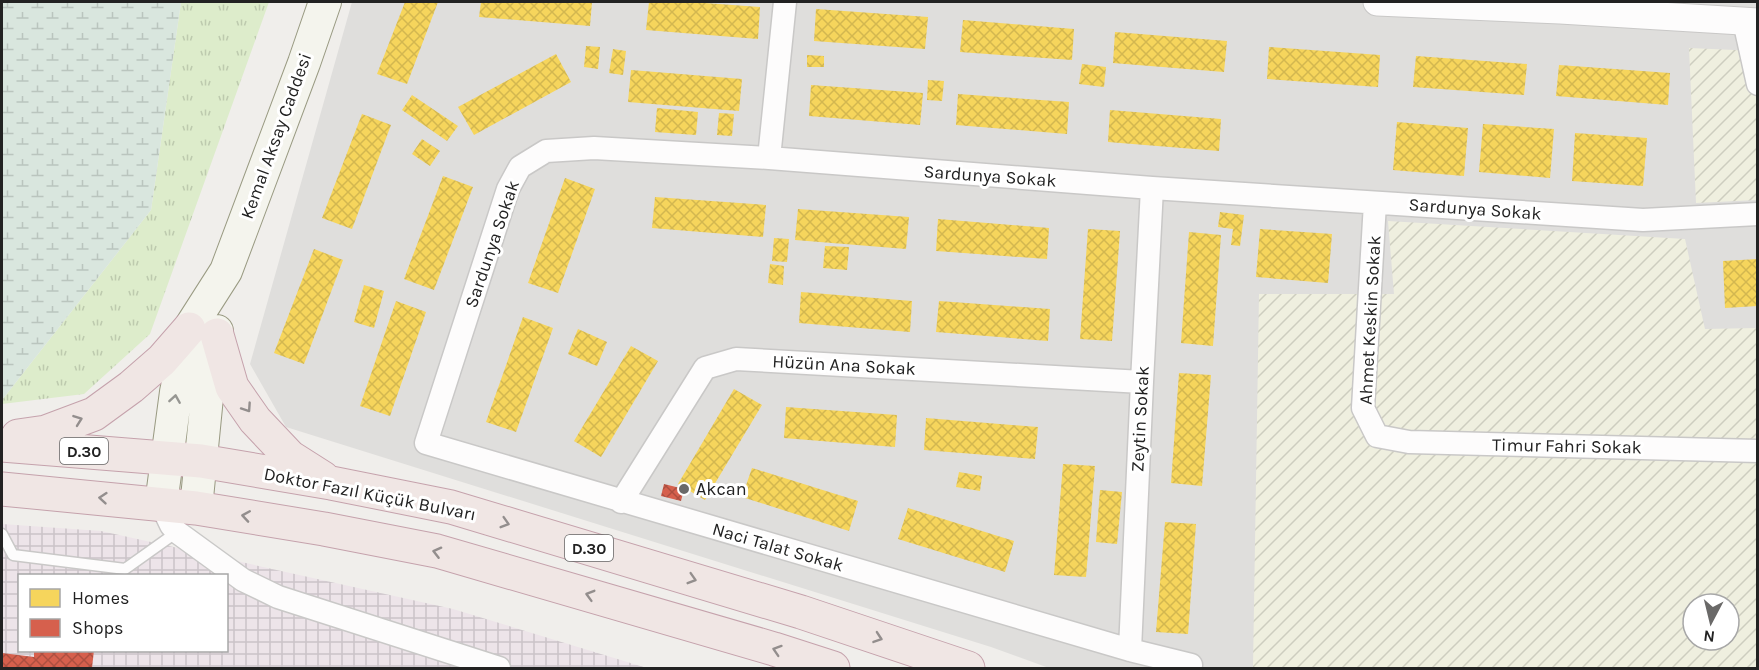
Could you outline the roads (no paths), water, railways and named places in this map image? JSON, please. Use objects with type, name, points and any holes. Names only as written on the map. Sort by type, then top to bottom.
[{"type":"highway","points":[[2,438],[46,432],[94,414],[131,387],[162,360],[203,332],[232,387],[255,420],[290,457],[331,483]]},
{"type":"highway","name":"Doktor Fazıl Küçük Bulvarı","points":[[2,445],[201,461],[452,507],[801,612],[968,669]]},
{"type":"highway","name":"D.30","points":[[2,489],[161,504],[186,520],[324,529],[437,551],[774,649],[833,669]]},
{"type":"main road","name":"Kemal Aksay Caddesi","points":[[161,504],[176,392],[203,332],[325,2]]},
{"type":"main road","name":"Kemal Aksay Caddesi","points":[[186,520],[201,461],[207,397],[203,332]]},
{"type":"street","points":[[769,158],[785,2]]},
{"type":"street","points":[[1377,2],[1560,6],[1751,22],[1758,84]]},
{"type":"street","name":"Sardunya Sokak","points":[[426,443],[508,189],[520,167],[546,151],[594,148],[769,158],[1152,188],[1643,219],[1758,214]]},
{"type":"street","name":"Zeytin Sokak","points":[[1130,650],[1152,188]]},
{"type":"street","name":"Ahmet Keskin Sokak","points":[[1375,203],[1363,408],[1377,436]]},
{"type":"street","name":"Hüzün Ana Sokak","points":[[621,502],[705,368],[736,359],[1142,382]]},
{"type":"street","name":"Timur Fahri Sokak","points":[[1377,436],[1409,442],[1758,451]]},
{"type":"street","name":"Naci Talat Sokak","points":[[426,443],[1130,650],[1191,665]]},
{"type":"street","points":[[186,520],[243,580],[278,597],[499,669]]},
{"type":"lane","points":[[2,534],[14,555],[125,569],[186,520]]},
{"type":"place","name":"Akcan","points":[[684,489]]}]
